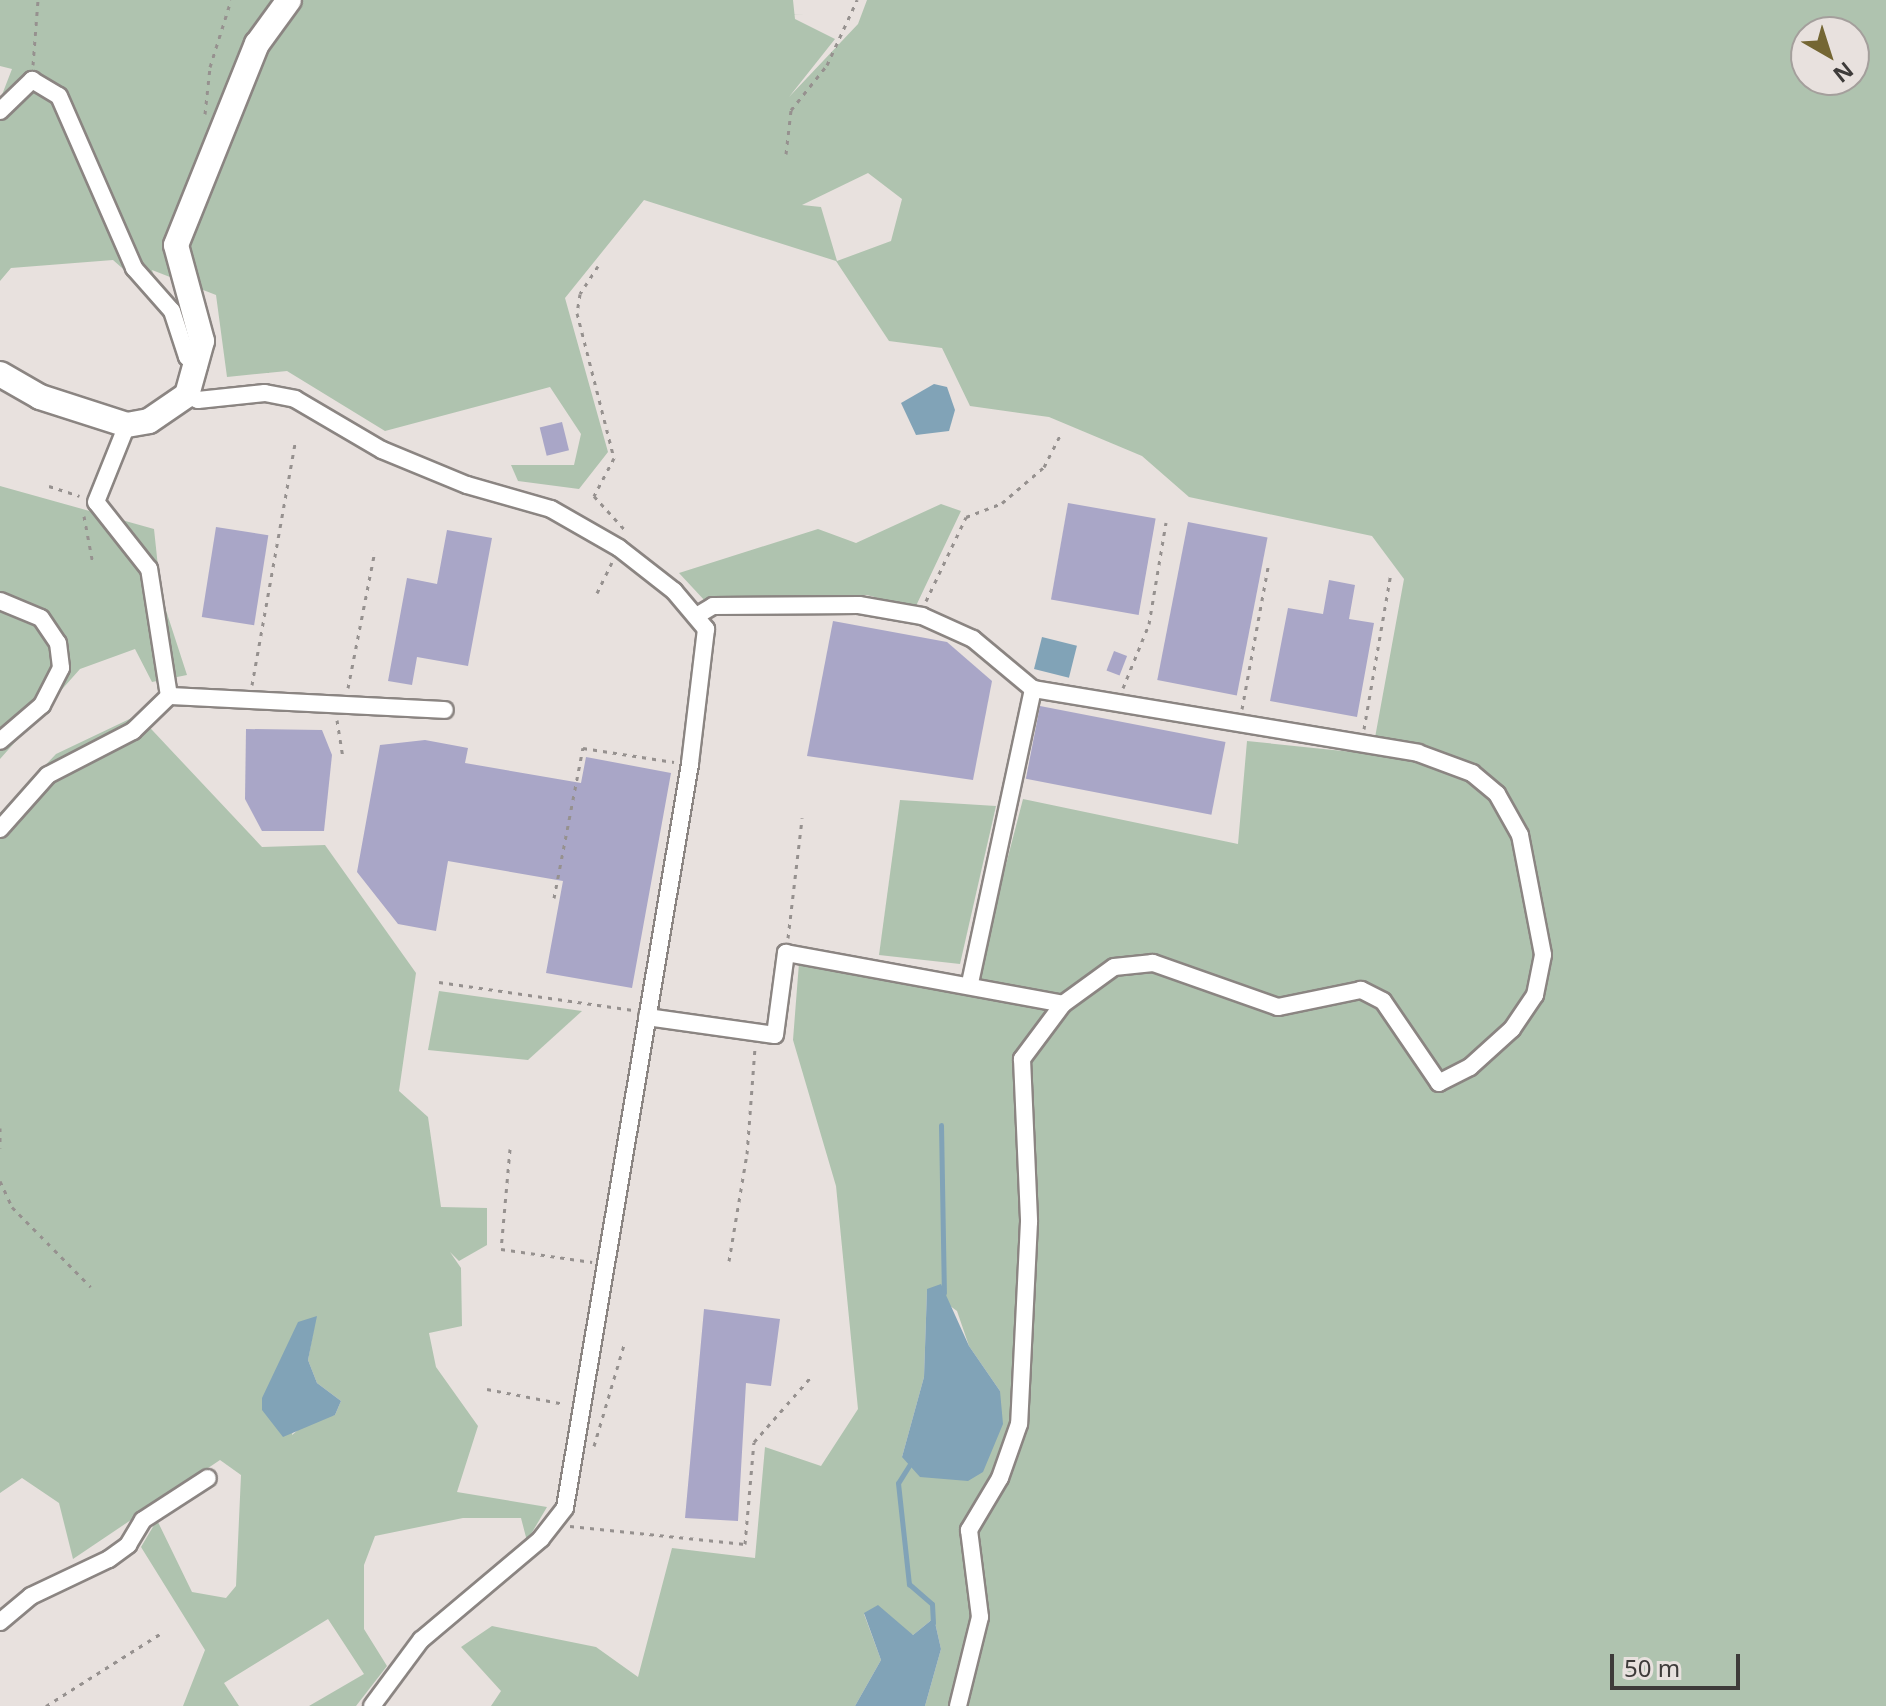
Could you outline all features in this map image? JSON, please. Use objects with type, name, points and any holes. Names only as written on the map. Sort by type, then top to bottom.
[{"type":"street","points":[[0,374],[40,397],[127,425],[149,421],[187,395],[199,366],[202,341],[176,245],[208,157],[257,44],[289,0]]},
{"type":"street","points":[[0,111],[32,80],[59,96],[134,268],[172,311],[187,357],[199,366]]},
{"type":"street","points":[[187,395],[198,400],[265,393],[295,399],[382,450],[467,485],[551,509],[625,542],[698,615],[707,655],[574,1474],[554,1524],[448,1614],[372,1706]]},
{"type":"street","points":[[127,425],[88,499],[149,569],[169,696]]},
{"type":"street","points":[[0,601],[41,618],[58,643],[61,668],[42,705],[0,741]]},
{"type":"street","points":[[698,615],[713,606],[859,605],[922,616],[973,639],[1033,689],[1362,740],[1472,773],[1497,794],[1520,835],[1543,955],[1535,995],[1512,1029],[1470,1067],[1439,1083],[1383,1001],[1361,990],[1278,1007],[1153,963],[1114,967],[1063,1004],[1022,1059],[1029,1222],[1019,1424],[1000,1478],[969,1530],[980,1617],[958,1706]]},
{"type":"street","points":[[970,983],[1033,689]]},
{"type":"street","points":[[0,829],[48,775],[133,731],[169,696],[335,708],[445,710]]},
{"type":"street","points":[[647,1017],[775,1035],[786,953],[970,983],[1063,1004]]},
{"type":"street","points":[[0,1622],[31,1596],[109,1559],[128,1545],[143,1520],[208,1478]]},
{"type":"path","points":[[32,80],[38,0]]},
{"type":"path","points":[[208,157],[203,144],[210,67],[231,0]]},
{"type":"path","points":[[786,154],[791,110],[827,65],[857,0]]},
{"type":"path","points":[[597,593],[625,542],[594,496],[614,458],[577,313],[580,294],[598,266]]},
{"type":"path","points":[[922,616],[966,517],[1002,503],[1044,467],[1060,435]]},
{"type":"path","points":[[249,702],[295,444]]},
{"type":"path","points":[[49,486],[88,499],[93,564]]},
{"type":"path","points":[[1113,700],[1133,676],[1149,624],[1166,522]]},
{"type":"path","points":[[343,757],[335,708],[350,686],[375,551]]},
{"type":"path","points":[[1240,720],[1268,567]]},
{"type":"path","points":[[1362,740],[1391,573]]},
{"type":"path","points":[[554,898],[583,748],[690,764]]},
{"type":"path","points":[[786,953],[802,818]]},
{"type":"path","points":[[439,982],[647,1017]]},
{"type":"path","points":[[729,1261],[747,1154],[756,1032]]},
{"type":"path","points":[[0,1128],[0,1148]]},
{"type":"path","points":[[510,1149],[501,1249],[607,1264]]},
{"type":"path","points":[[0,1181],[12,1207],[91,1287]]},
{"type":"path","points":[[574,1474],[590,1459],[624,1345]]},
{"type":"path","points":[[554,1524],[745,1544],[754,1442],[810,1378]]},
{"type":"path","points":[[487,1389],[584,1408]]},
{"type":"path","points":[[46,1706],[160,1634]]},
{"type":"green space","points":[[0,0],[793,0],[795,19],[835,39],[789,97],[858,24],[867,0],[1886,0],[1886,1706],[925,1706],[941,1649],[934,1618],[913,1635],[864,1614],[881,1660],[855,1706],[491,1706],[501,1691],[461,1647],[492,1626],[596,1647],[638,1677],[672,1548],[755,1558],[765,1447],[821,1466],[858,1409],[836,1186],[793,1040],[799,963],[962,990],[977,976],[1023,799],[1238,844],[1247,741],[1372,754],[1404,579],[1372,536],[1189,497],[1142,456],[1049,417],[970,406],[942,348],[889,341],[836,261],[644,200],[565,298],[608,452],[579,489],[518,481],[511,465],[574,465],[581,434],[550,387],[385,431],[287,371],[227,377],[216,295],[152,270],[164,305],[113,260],[11,268],[0,281],[0,100],[12,69],[0,66]],"holes":[[[868,173],[902,199],[891,241],[837,261],[821,207],[802,205]],[[927,1289],[957,1311],[969,1346],[1000,1391],[902,1457],[924,1377]]]},
{"type":"green space","points":[[0,486],[154,529],[161,595],[187,675],[152,682],[135,649],[80,669],[0,759]]},
{"type":"green space","points":[[941,504],[961,511],[915,608],[867,595],[706,602],[679,573],[818,529],[856,543]]},
{"type":"green space","points":[[138,715],[262,847],[325,845],[416,973],[399,1091],[428,1117],[441,1207],[487,1208],[487,1245],[459,1261],[450,1252],[461,1268],[462,1326],[429,1333],[436,1367],[478,1426],[457,1492],[547,1507],[527,1541],[521,1518],[463,1518],[375,1536],[364,1565],[364,1629],[387,1666],[356,1706],[309,1706],[364,1674],[328,1619],[224,1683],[239,1706],[183,1706],[205,1650],[141,1547],[157,1520],[192,1592],[226,1598],[236,1586],[241,1475],[220,1460],[73,1559],[59,1503],[22,1478],[0,1493],[0,813],[56,754]],"holes":[[[316,1316],[308,1360],[317,1383],[341,1401],[335,1415],[311,1419],[292,1435]]]},
{"type":"green space","points":[[900,800],[996,806],[960,964],[879,955]]},
{"type":"green space","points":[[439,991],[582,1011],[528,1060],[428,1050]]},
{"type":"water","points":[[934,384],[947,387],[955,410],[949,431],[916,435],[901,403]]},
{"type":"water","points":[[1042,637],[1077,646],[1069,678],[1034,669]]},
{"type":"water","points":[[941,1284],[969,1346],[1000,1391],[1003,1424],[983,1472],[968,1481],[920,1477],[902,1457],[924,1377],[927,1289]]},
{"type":"water","points":[[317,1316],[308,1360],[317,1383],[341,1401],[335,1415],[283,1437],[262,1410],[262,1398],[298,1322]]},
{"type":"water","points":[[878,1605],[913,1635],[934,1618],[941,1649],[925,1706],[855,1706],[881,1660],[864,1613]]},
{"type":"building","points":[[562,422],[569,450],[547,456],[540,428]]},
{"type":"building","points":[[1068,503],[1156,518],[1139,615],[1051,600]]},
{"type":"building","points":[[1188,522],[1268,537],[1237,695],[1157,680]]},
{"type":"building","points":[[216,527],[268,535],[254,625],[202,617]]},
{"type":"building","points":[[447,530],[492,538],[468,666],[417,657],[412,685],[388,681],[407,578],[437,584]]},
{"type":"building","points":[[1329,580],[1355,585],[1349,619],[1374,623],[1357,717],[1270,701],[1288,608],[1323,614]]},
{"type":"building","points":[[833,621],[947,642],[992,681],[973,780],[807,756]]},
{"type":"building","points":[[1114,651],[1127,656],[1120,676],[1106,671]]},
{"type":"building","points":[[1040,706],[1226,742],[1211,815],[1026,779]]},
{"type":"building","points":[[246,729],[322,730],[332,755],[324,831],[262,831],[245,799]]},
{"type":"building","points":[[425,740],[468,748],[465,763],[581,783],[586,757],[671,773],[632,988],[546,973],[563,881],[448,861],[436,931],[398,924],[357,872],[380,745]]},
{"type":"building","points":[[704,1309],[780,1319],[771,1386],[746,1383],[738,1521],[685,1518]]},
{"type":"waterway","points":[[941,1125],[944,1293]]},
{"type":"waterway","points":[[910,1464],[898,1483],[909,1584],[932,1604],[933,1623]]}]
